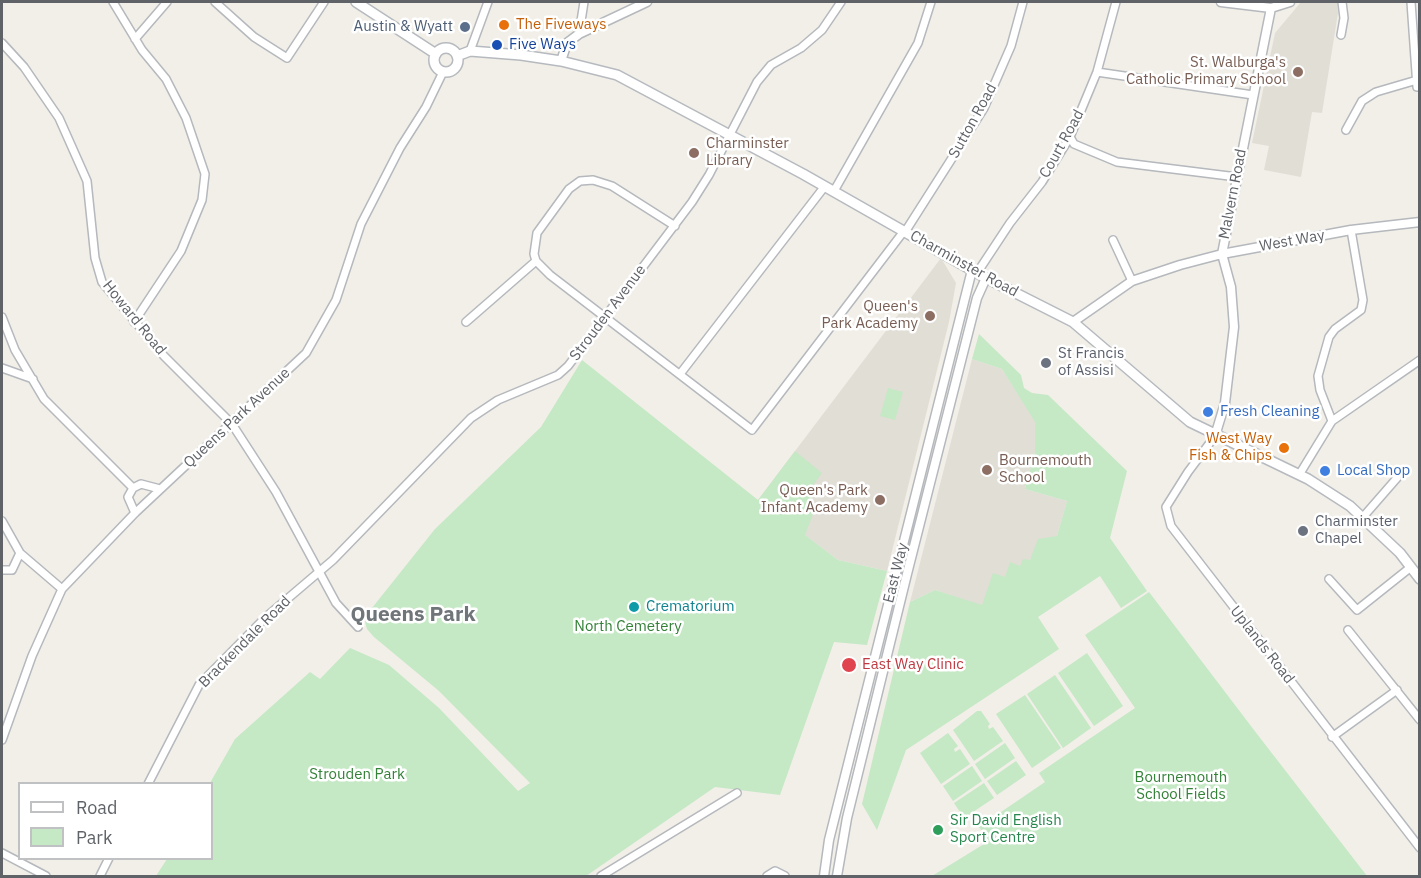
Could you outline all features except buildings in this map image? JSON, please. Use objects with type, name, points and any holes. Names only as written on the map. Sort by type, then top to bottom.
[{"type":"main road","points":[[356,2],[436,54]]},
{"type":"main road","points":[[448,48],[457,56],[455,69],[443,72],[434,65],[436,54],[448,48]]},
{"type":"main road","name":"Charminster Road","points":[[457,56],[470,51],[561,61],[617,75],[825,186],[987,278],[1074,322],[1190,422],[1327,490],[1363,517],[1400,553],[1419,579]]},
{"type":"street","points":[[113,2],[135,39],[166,79],[186,118],[205,174],[202,200],[181,251],[134,322]]},
{"type":"street","points":[[135,39],[167,2]]},
{"type":"street","points":[[215,2],[254,37],[287,58],[324,2]]},
{"type":"street","points":[[470,51],[488,2]]},
{"type":"street","points":[[579,34],[584,2]]},
{"type":"street","points":[[561,61],[567,43],[579,34],[647,2]]},
{"type":"street","name":"Strouden Avenue","points":[[318,571],[333,560],[471,418],[498,400],[558,375],[675,226],[709,175],[757,82],[771,65],[801,48],[822,30],[841,2]]},
{"type":"street","points":[[834,191],[918,43],[931,2]]},
{"type":"street","name":"Sutton Road","points":[[680,374],[752,430],[904,231],[984,108],[1011,46],[1023,2]]},
{"type":"street","name":"Court Road","points":[[975,271],[1042,182],[1070,136],[1097,72],[1116,2]]},
{"type":"street","points":[[1221,2],[1271,8],[1290,2]]},
{"type":"street","points":[[1341,34],[1342,2]]},
{"type":"street","points":[[1346,130],[1362,101],[1376,92],[1418,84],[1411,2]]},
{"type":"street","name":"Malvern Road","points":[[1215,436],[1225,403],[1234,327],[1231,286],[1222,254],[1271,8]]},
{"type":"street","points":[[1342,25],[1351,27]]},
{"type":"street","name":"Howard Road","points":[[2,43],[24,67],[59,118],[87,181],[95,258],[102,282],[134,322],[232,424],[276,492],[318,571]]},
{"type":"street","name":"Queens Park Avenue","points":[[2,740],[32,656],[62,589],[135,513],[306,353],[336,300],[361,224],[400,148],[426,108],[443,72]]},
{"type":"street","points":[[1097,72],[1253,95]]},
{"type":"street","points":[[1070,136],[1074,144],[1117,162],[1236,177]]},
{"type":"street","points":[[466,322],[536,261],[537,233],[569,189],[580,181],[593,180],[612,186],[675,226]]},
{"type":"street","points":[[536,261],[550,275],[680,374],[825,186]]},
{"type":"street","name":"West Way","points":[[1074,322],[1132,281],[1222,254],[1351,230],[1419,222]]},
{"type":"street","points":[[1332,421],[1320,390],[1318,376],[1323,353],[1335,329],[1356,316],[1361,310],[1363,300],[1351,230]]},
{"type":"street","points":[[1113,240],[1132,281]]},
{"type":"street","name":"East Way","points":[[824,876],[832,829],[975,271]]},
{"type":"street","name":"East Way","points":[[837,876],[847,818],[904,584],[977,298],[987,278]]},
{"type":"street","points":[[2,317],[15,350],[44,399],[64,423],[133,488]]},
{"type":"street","points":[[1299,476],[1332,421],[1419,360]]},
{"type":"street","points":[[2,368],[33,379]]},
{"type":"street","name":"Uplands Road","points":[[1215,436],[1166,507],[1171,526],[1419,848]]},
{"type":"street","points":[[1363,517],[1397,478]]},
{"type":"street","points":[[135,513],[128,497],[133,488],[141,484],[160,489]]},
{"type":"street","points":[[2,521],[20,553],[62,589]]},
{"type":"street","points":[[2,570],[12,570],[20,553]]},
{"type":"street","points":[[1329,579],[1358,610],[1411,567]]},
{"type":"street","points":[[318,571],[336,603],[358,627]]},
{"type":"street","name":"Brackendale Road","points":[[149,782],[200,685],[266,616],[318,571]]},
{"type":"street","points":[[1348,630],[1419,720]]},
{"type":"street","points":[[1332,736],[1396,690]]},
{"type":"street","points":[[601,876],[737,793]]},
{"type":"street","points":[[2,853],[46,876]]},
{"type":"street","points":[[100,876],[108,860]]},
{"type":"street","points":[[767,876],[776,871],[785,876]]},
{"type":"shaded area","name":"St. Walburga's Catholic Primary School","points":[[1301,2],[1337,2],[1338,13],[1322,113],[1312,112],[1301,177],[1264,170],[1269,146],[1252,143],[1275,33]]},
{"type":"shaded area","points":[[941,258],[956,283],[949,322],[887,571],[838,560],[758,500]]},
{"type":"shaded area","name":"Bournemouth School","points":[[972,359],[1002,369],[1036,422],[1035,452],[1025,489],[1067,501],[1057,536],[1045,540],[1030,560],[1005,577],[982,606],[935,590],[910,602]]},
{"type":"green space","points":[[979,334],[1021,375],[1024,388],[1032,393],[1048,395],[1127,471],[1110,538],[1147,591],[1121,608],[1100,576],[1038,617],[1059,649],[906,750],[877,830],[862,804],[910,602],[935,590],[982,605],[993,573],[1005,577],[1010,562],[1020,566],[1023,559],[1030,560],[1038,539],[1057,536],[1067,501],[1025,489],[1035,452],[1035,422],[1002,369],[972,359]]},
{"type":"green space","name":"North Cemetery","points":[[582,360],[758,500],[795,451],[822,473],[813,485],[818,489],[807,504],[815,509],[805,535],[838,560],[887,571],[867,645],[834,642],[780,795],[715,787],[586,876],[156,876],[166,860],[213,860],[213,782],[211,782],[235,739],[310,672],[320,679],[350,648],[389,665],[439,708],[518,791],[530,783],[439,691],[374,637],[367,629],[364,618],[435,529],[541,427]]},
{"type":"green space","points":[[888,388],[903,392],[895,420],[880,416]]},
{"type":"green space","name":"Bournemouth School Fields","points":[[1149,592],[1367,876],[932,876],[989,841],[979,827],[1045,782],[1039,773],[1135,708],[1085,635]]},
{"type":"green space","points":[[1087,653],[1123,706],[1094,726],[1058,673]]},
{"type":"green space","points":[[1055,675],[1091,728],[1063,748],[1027,694]]},
{"type":"green space","points":[[1025,695],[1061,748],[1032,768],[996,714]]},
{"type":"green space","points":[[977,711],[981,711],[990,724],[989,729],[993,727],[1003,741],[974,761],[953,730]]},
{"type":"green space","points":[[948,733],[958,746],[954,749],[955,752],[960,749],[970,764],[941,784],[920,753]]},
{"type":"green space","points":[[1005,743],[1015,758],[985,779],[975,764]]},
{"type":"green space","points":[[1016,761],[1026,775],[997,795],[987,781]]},
{"type":"green space","points":[[972,766],[982,781],[953,801],[943,786]]},
{"type":"green space","points":[[984,783],[994,798],[964,818],[954,803]]},
{"type":"place","name":"The Fiveways","points":[[504,25]]},
{"type":"place","name":"Austin & Wyatt","points":[[465,27]]},
{"type":"place","name":"Five Ways","points":[[497,45]]},
{"type":"place","name":"St. Walburga's Catholic Primary School","points":[[1298,72]]},
{"type":"place","name":"Charminster Library","points":[[694,153]]},
{"type":"place","name":"Queen's Park Academy","points":[[930,316]]},
{"type":"place","name":"St Francis of Assisi","points":[[1046,363]]},
{"type":"place","name":"Fresh Cleaning","points":[[1208,412]]},
{"type":"place","name":"West Way Fish & Chips","points":[[1284,448]]},
{"type":"place","name":"Bournemouth School","points":[[987,470]]},
{"type":"place","name":"Local Shop","points":[[1325,471]]},
{"type":"place","name":"Queen's Park Infant Academy","points":[[880,500]]},
{"type":"place","name":"Charminster Chapel","points":[[1303,531]]},
{"type":"place","name":"Crematorium","points":[[634,607]]},
{"type":"place","name":"East Way Clinic","points":[[849,665]]},
{"type":"place","name":"Sir David English Sport Centre","points":[[938,830]]},
{"type":"district","name":"Queens Park","points":[[413,615]]},
{"type":"park label","name":"Strouden Park","points":[[357,775]]}]
